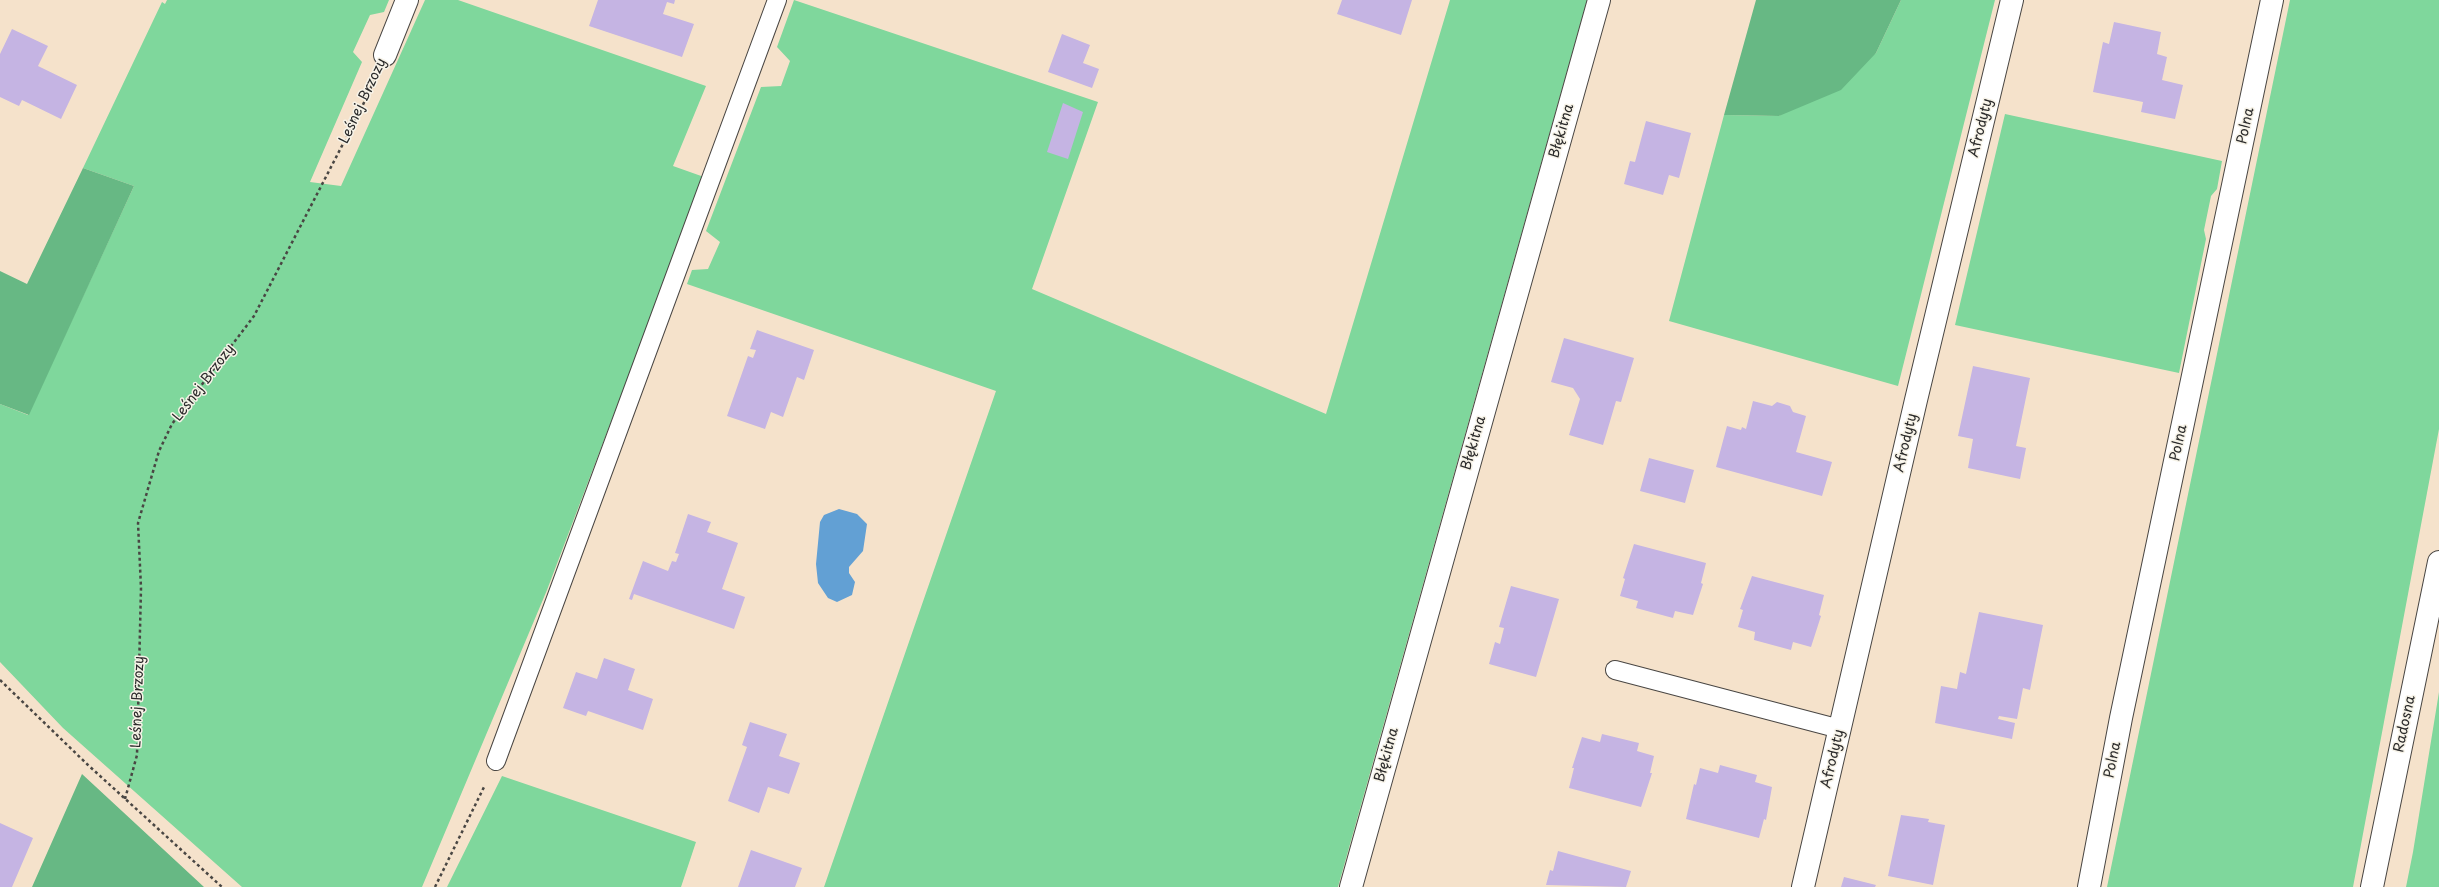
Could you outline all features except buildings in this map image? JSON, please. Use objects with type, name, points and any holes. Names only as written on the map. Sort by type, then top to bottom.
[{"type":"street","name":"Leśnej Brzozy","points":[[385,55],[407,0]]},
{"type":"street","name":"Błękitna","points":[[1350,887],[1600,0]]},
{"type":"street","name":"Afrodyty","points":[[1803,887],[1917,392],[2012,0]]},
{"type":"street","name":"Polna","points":[[2089,887],[2121,718],[2272,0]]},
{"type":"street","name":"Radosna","points":[[2372,887],[2439,562]]},
{"type":"lane","points":[[496,761],[777,0]]},
{"type":"lane","points":[[1615,670],[1840,730]]},
{"type":"path","name":"Leśnej Brzozy","points":[[125,799],[136,755],[141,588],[138,524],[159,451],[172,424],[254,316],[361,110],[385,55]]},
{"type":"path","points":[[0,680],[125,799],[222,887]]},
{"type":"path","points":[[435,887],[496,761]]},
{"type":"green space","points":[[167,0],[389,0],[384,12],[370,15],[353,52],[362,62],[310,182],[341,186],[425,0],[458,0],[706,86],[673,166],[704,177],[547,590],[422,887],[242,887],[63,728],[0,662],[0,404],[28,415],[134,186],[83,168],[162,2],[165,4]]},
{"type":"green space","points":[[794,0],[1098,102],[1032,289],[1326,414],[1450,0],[1587,0],[1338,887],[824,887],[996,391],[687,284],[692,270],[708,269],[720,242],[706,231],[761,87],[781,86],[790,61],[777,47]]},
{"type":"green space","points":[[1756,0],[1901,0],[1876,53],[1841,90],[1779,116],[1724,115]]},
{"type":"green space","points":[[1901,0],[1995,0],[1898,386],[1669,321],[1724,115],[1779,116],[1876,53]]},
{"type":"green space","points":[[2290,0],[2439,0],[2439,429],[2353,887],[2107,887]]},
{"type":"green space","points":[[2005,114],[2222,161],[2217,189],[2211,196],[2204,230],[2206,239],[2179,373],[1955,325]]},
{"type":"green space","points":[[83,168],[134,186],[29,415],[0,404],[0,271],[27,284]]},
{"type":"green space","points":[[2439,692],[2439,887],[2406,887],[2413,852]]},
{"type":"green space","points":[[82,774],[204,887],[32,887]]},
{"type":"green space","points":[[502,776],[696,842],[681,887],[447,887]]},
{"type":"water","points":[[839,509],[857,514],[867,524],[863,551],[849,567],[849,573],[855,582],[852,595],[837,602],[828,598],[818,583],[816,564],[820,522],[824,515]]}]
